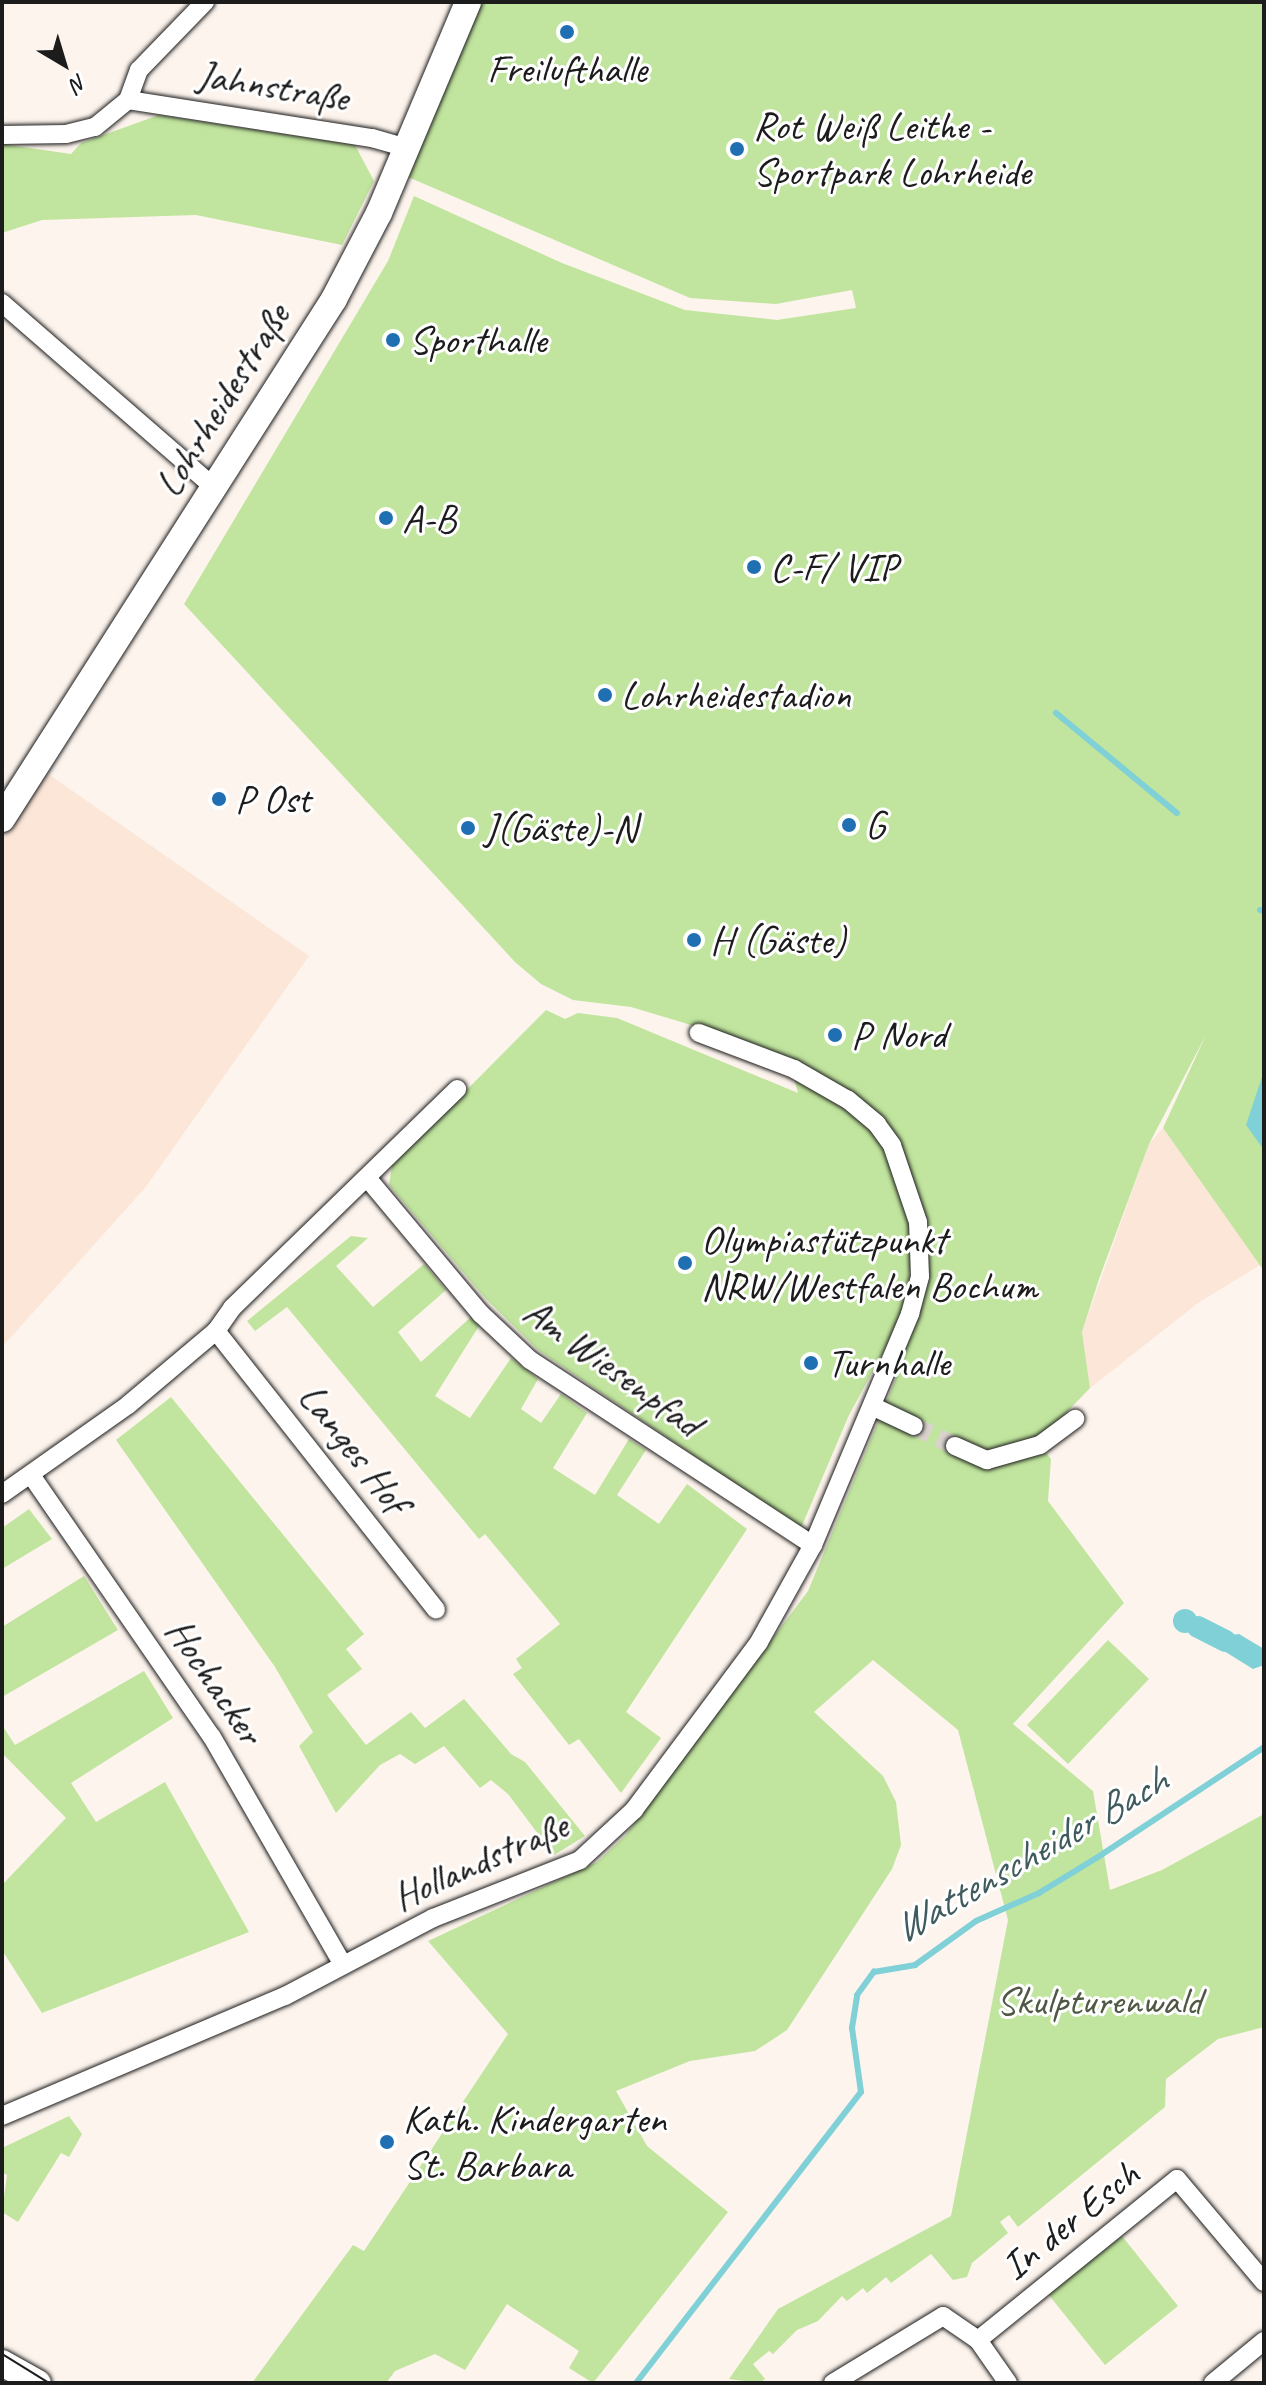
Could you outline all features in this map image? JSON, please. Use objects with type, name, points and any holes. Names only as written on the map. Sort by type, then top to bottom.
[{"type":"street","name":"Jahnstraße","points":[[2,135],[66,134],[95,127],[128,100],[139,70],[205,2]]},
{"type":"street","name":"Lohrheidestraße","points":[[2,819],[334,299],[407,148],[468,2]]},
{"type":"street","name":"Jahnstraße","points":[[128,100],[372,138],[407,148]]},
{"type":"street","points":[[2,303],[214,487]]},
{"type":"street","name":"Hollandstraße","points":[[2,2116],[285,1996],[433,1918],[557,1872],[601,1845],[634,1810],[759,1642],[813,1545],[874,1407],[920,1276],[918,1222],[892,1145],[848,1100],[794,1069],[699,1033]]},
{"type":"street","points":[[2,1494],[128,1405],[216,1331],[232,1308],[368,1179],[457,1089]]},
{"type":"street","name":"Am Wiesenpfad","points":[[368,1179],[481,1314],[530,1360],[813,1545]]},
{"type":"street","name":"Langes Hof","points":[[216,1331],[436,1610]]},
{"type":"street","points":[[874,1407],[914,1426]]},
{"type":"street","points":[[955,1446],[987,1460],[1040,1445],[1075,1419]]},
{"type":"street","name":"Hochacker","points":[[31,1475],[212,1737],[343,1965]]},
{"type":"street","name":"In der Esch","points":[[978,2340],[1177,2179],[1264,2282]]},
{"type":"street","points":[[833,2383],[943,2316],[978,2340],[1008,2383]]},
{"type":"street","points":[[1213,2383],[1264,2341]]},
{"type":"street","points":[[7,2372],[38,2383]]},
{"type":"shaded area","points":[[44,771],[309,956],[145,1188],[2,1347],[2,838]]},
{"type":"shaded area","points":[[1163,1128],[1260,1265],[1198,1303],[1090,1388],[1082,1332],[1149,1144]]},
{"type":"green space","name":"Skulpturenwald","points":[[480,2],[1264,2],[1264,1271],[1163,1128],[1206,1035],[1149,1144],[1099,1279],[1082,1332],[1090,1388],[1038,1442],[1051,1459],[1048,1501],[1124,1603],[1013,1724],[1093,1791],[1110,1890],[1162,1870],[1264,1814],[1264,2027],[1218,2039],[1166,2079],[1165,2107],[1018,2227],[1009,2215],[1000,2222],[1008,2233],[972,2263],[967,2277],[953,2280],[931,2254],[891,2283],[886,2277],[867,2293],[863,2288],[847,2301],[842,2296],[818,2321],[797,2330],[773,2354],[769,2351],[753,2364],[765,2379],[760,2383],[729,2379],[778,2309],[951,2216],[1008,1920],[958,1730],[873,1660],[814,1712],[883,1776],[896,1802],[901,1845],[892,1869],[787,2030],[755,2051],[690,2061],[616,2091],[647,2146],[728,2212],[593,2383],[569,2368],[579,2351],[507,2304],[465,2370],[435,2354],[395,2371],[386,2383],[252,2383],[353,2245],[364,2251],[508,2034],[428,1941],[597,1862],[625,1836],[808,1591],[895,1381],[923,1278],[895,1143],[795,1063],[751,1043],[631,1007],[573,1000],[541,984],[515,962],[184,604],[388,261],[414,196],[562,263],[685,310],[777,320],[856,308],[852,290],[776,304],[690,298],[408,177]]},
{"type":"green space","points":[[159,115],[355,145],[374,181],[342,245],[196,215],[42,220],[2,233],[2,144],[71,154],[81,143]]},
{"type":"green space","name":"Olympiastützpunkt NRW/Westfalen Bochum","points":[[546,1010],[565,1019],[578,1013],[617,1018],[798,1093],[793,1074],[845,1102],[887,1148],[915,1224],[905,1312],[849,1415],[801,1528],[538,1350],[485,1298],[389,1185],[392,1165]]},
{"type":"green space","points":[[351,1236],[368,1238],[336,1266],[373,1307],[424,1264],[446,1290],[398,1332],[421,1362],[471,1317],[479,1326],[435,1396],[470,1418],[511,1358],[538,1379],[521,1409],[541,1423],[561,1394],[587,1413],[553,1468],[595,1495],[629,1439],[646,1450],[617,1495],[659,1524],[687,1484],[747,1529],[626,1712],[661,1738],[621,1793],[579,1739],[569,1745],[513,1674],[522,1668],[516,1659],[560,1624],[485,1534],[479,1539],[287,1307],[255,1331],[247,1321]]},
{"type":"green space","points":[[171,1397],[364,1634],[346,1649],[362,1669],[327,1695],[366,1745],[411,1712],[425,1728],[464,1699],[511,1754],[525,1762],[585,1836],[554,1855],[508,1794],[491,1780],[480,1788],[444,1746],[415,1764],[400,1754],[380,1765],[336,1813],[299,1746],[313,1732],[275,1667],[116,1440]]},
{"type":"green space","points":[[29,1509],[52,1539],[2,1569],[2,1528]]},
{"type":"green space","points":[[84,1576],[118,1630],[2,1697],[2,1627]]},
{"type":"green space","points":[[1108,1640],[1149,1679],[1068,1764],[1027,1725]]},
{"type":"green space","points":[[144,1671],[173,1718],[71,1783],[96,1822],[165,1782],[249,1932],[42,2013],[2,1950],[2,1885],[66,1818],[2,1753],[2,1725],[15,1745]]},
{"type":"green space","points":[[69,2116],[82,2134],[69,2157],[61,2153],[18,2222],[2,2212],[7,2175],[2,2172],[2,2148]]},
{"type":"green space","points":[[1122,2236],[1178,2306],[1105,2365],[1048,2294]]},
{"type":"water","points":[[1264,1071],[1264,1150],[1246,1125]]},
{"type":"water","points":[[1185,1609],[1194,1612],[1197,1621],[1194,1630],[1185,1633],[1176,1630],[1173,1621],[1176,1612]]},
{"type":"water","points":[[1239,1634],[1264,1649],[1264,1665],[1253,1669],[1224,1651],[1230,1635]]},
{"type":"waterway","points":[[1056,713],[1177,813]]},
{"type":"waterway","points":[[1260,910],[1264,911]]},
{"type":"waterway","points":[[1198,1627],[1226,1641]]},
{"type":"waterway","name":"Wattenscheider Bach","points":[[636,2383],[861,2092],[852,2028],[857,1995],[874,1972],[915,1965],[976,1921],[1039,1893],[1098,1857],[1264,1747]]},
{"type":"tunnel","points":[[914,1426],[955,1446]]},
{"type":"tram line","points":[[2,2354],[49,2383]]},
{"type":"place","name":"Freilufthalle","points":[[567,32]]},
{"type":"place","name":"Rot Weiß Leithe - Sportpark Lohrheide","points":[[737,149]]},
{"type":"place","name":"Sporthalle","points":[[393,340]]},
{"type":"place","name":"A-B","points":[[386,518]]},
{"type":"place","name":"C-F/ VIP","points":[[754,567]]},
{"type":"place","name":"Lohrheidestadion","points":[[605,695]]},
{"type":"place","name":"P Ost","points":[[219,799]]},
{"type":"place","name":"G","points":[[849,825]]},
{"type":"place","name":"J(Gäste)-N","points":[[468,828]]},
{"type":"place","name":"H (Gäste)","points":[[694,940]]},
{"type":"place","name":"P Nord","points":[[835,1035]]},
{"type":"place","name":"Olympiastützpunkt NRW/Westfalen Bochum","points":[[685,1263]]},
{"type":"place","name":"Turnhalle","points":[[811,1363]]},
{"type":"place","name":"Kath. Kindergarten St. Barbara","points":[[387,2142]]}]
